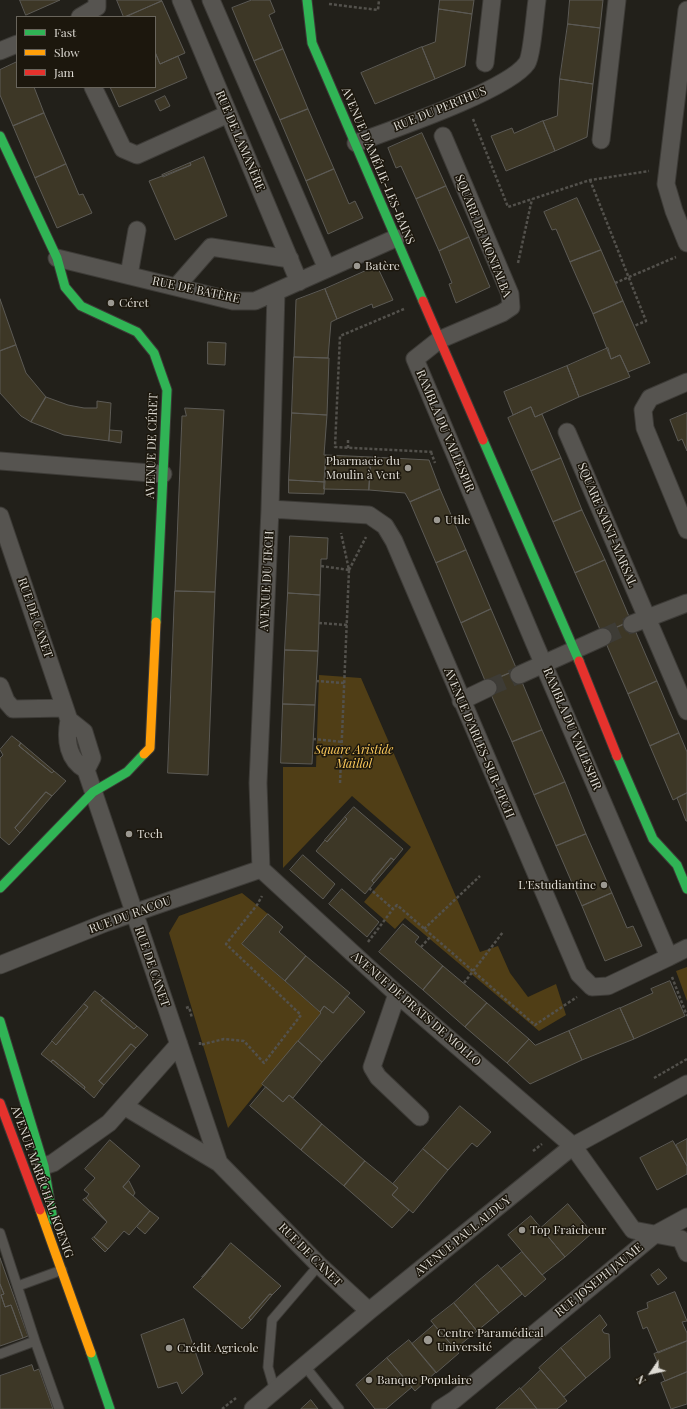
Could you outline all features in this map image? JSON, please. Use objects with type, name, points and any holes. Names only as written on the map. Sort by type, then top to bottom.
[{"type":"street","points":[[82,16],[97,7],[97,0]]},
{"type":"street","name":"RUE DE LAMANÈRE","points":[[181,0],[299,282]]},
{"type":"street","points":[[211,0],[327,269]]},
{"type":"street","name":"AVENUE D'AMÉLIE-LES-BAINS","points":[[306,0],[312,43],[439,340]]},
{"type":"street","points":[[485,63],[492,0]]},
{"type":"street","name":"RUE DU PERTHUS","points":[[356,143],[482,94],[520,71],[528,62],[537,0]]},
{"type":"street","points":[[602,140],[617,0]]},
{"type":"street","points":[[683,249],[680,208],[666,184],[687,10]]},
{"type":"street","points":[[0,51],[16,44]]},
{"type":"street","points":[[93,88],[123,149],[137,155],[228,114]]},
{"type":"street","name":"AVENUE DE CÉRET","points":[[0,136],[57,258],[64,287],[82,306],[137,332],[154,353],[167,390],[150,748],[127,772],[93,792],[0,888]]},
{"type":"street","name":"SQUARE DE MONTALBA","points":[[439,340],[502,313],[510,307],[510,294],[442,136]]},
{"type":"street","points":[[129,275],[137,230]]},
{"type":"street","name":"RUE DE BATÈRE","points":[[57,258],[234,301],[256,301],[396,238]]},
{"type":"street","points":[[176,287],[211,247],[290,259]]},
{"type":"street","name":"AVENUE DU TECH","points":[[266,875],[258,783],[270,509],[276,292]]},
{"type":"street","points":[[439,340],[574,650],[630,789],[653,839],[682,862],[687,889]]},
{"type":"street","name":"RAMBLA DU VALLESPIR","points":[[439,340],[415,359],[667,958]]},
{"type":"street","points":[[687,382],[650,398],[643,410],[645,428],[687,530]]},
{"type":"street","name":"SQUARE SAINT-MARSAL","points":[[567,432],[639,621],[687,711]]},
{"type":"street","points":[[0,460],[163,474]]},
{"type":"street","points":[[270,509],[369,515]]},
{"type":"street","name":"AVENUE D'ARLES-SUR-TECH","points":[[369,515],[385,526],[394,541],[461,701],[579,974],[592,987]]},
{"type":"street","name":"RUE DE CANET","points":[[0,516],[6,557],[67,714],[66,735],[70,750],[76,764],[86,770],[219,1163]]},
{"type":"street","points":[[639,621],[687,603]]},
{"type":"street","points":[[519,675],[603,637]]},
{"type":"street","points":[[0,686],[6,701],[13,709],[67,714]]},
{"type":"street","points":[[461,701],[488,688]]},
{"type":"street","name":"RUE DU RACOU","points":[[0,965],[134,913],[266,875]]},
{"type":"street","name":"AVENUE DE PRATS DE MOLLO","points":[[266,875],[397,994],[573,1146],[633,1230],[681,1239],[687,1253]]},
{"type":"street","points":[[592,987],[608,986],[687,948]]},
{"type":"street","points":[[397,994],[372,1067],[378,1077],[420,1117]]},
{"type":"street","name":"AVENUE MARÉCHAL KOENIG","points":[[0,1020],[44,1166],[62,1270]]},
{"type":"street","points":[[44,1166],[53,1163],[109,1123],[179,1044]]},
{"type":"street","name":"AVENUE PAUL ALDUY","points":[[253,1409],[369,1311],[573,1146],[687,1084]]},
{"type":"street","name":"AVENUE MARÉCHAL KOENIG","points":[[0,1103],[62,1270],[110,1409]]},
{"type":"street","name":"RUE DE CANET","points":[[124,1106],[219,1163],[319,1265],[369,1311]]},
{"type":"street","name":"RUE JOSEPH JAUME","points":[[450,1406],[654,1235],[687,1217]]},
{"type":"lane","points":[[0,1134],[10,1130]]},
{"type":"lane","points":[[1,1239],[59,1409]]},
{"type":"lane","points":[[275,1391],[268,1367],[272,1320],[319,1265]]},
{"type":"lane","points":[[18,1286],[62,1270]]},
{"type":"lane","points":[[0,1354],[35,1341]]},
{"type":"lane","points":[[304,1365],[339,1409]]},
{"type":"path","points":[[306,0],[378,10],[379,0]]},
{"type":"path","points":[[466,100],[508,207],[590,180],[634,172],[668,170]]},
{"type":"path","points":[[590,180],[646,321],[634,326]]},
{"type":"path","points":[[501,275],[517,267],[532,199]]},
{"type":"path","points":[[615,283],[683,249]]},
{"type":"path","points":[[423,301],[340,336],[335,447],[455,453]]},
{"type":"path","points":[[348,440],[348,448]]},
{"type":"path","points":[[338,513],[349,570],[340,783]]},
{"type":"path","points":[[349,570],[366,535],[369,515]]},
{"type":"path","points":[[321,566],[349,570]]},
{"type":"path","points":[[319,623],[347,625]]},
{"type":"path","points":[[316,681],[344,683]]},
{"type":"path","points":[[313,739],[342,742]]},
{"type":"path","points":[[206,1044],[224,1039],[244,1041],[264,1062],[302,1015],[226,944],[257,905],[266,875]]},
{"type":"path","points":[[424,929],[480,876]]},
{"type":"path","points":[[369,888],[393,909]]},
{"type":"path","points":[[356,957],[393,909],[397,906],[535,1025],[592,987]]},
{"type":"path","points":[[464,983],[503,932]]},
{"type":"path","points":[[421,947],[432,936]]},
{"type":"path","points":[[667,958],[687,1016]]},
{"type":"green space","name":"Square Aristide Maillol","points":[[319,675],[361,678],[480,952],[498,946],[510,973],[528,997],[556,984],[566,1015],[539,1031],[405,918],[395,929],[364,902],[411,847],[352,796],[283,868],[283,767],[316,767]]},
{"type":"green space","points":[[242,893],[268,914],[242,944],[321,1013],[228,1128],[169,933],[179,916]]},
{"type":"green space","points":[[687,967],[687,1001],[676,971]]},
{"type":"building","points":[[20,0],[60,0],[26,15]]},
{"type":"building","points":[[117,0],[162,1],[126,16],[124,16]]},
{"type":"building","points":[[252,0],[270,0],[275,12],[269,15],[283,49],[254,61],[232,8]]},
{"type":"building","points":[[440,0],[474,0],[472,14],[439,9]]},
{"type":"building","points":[[570,0],[603,0],[600,28],[568,24]]},
{"type":"building","points":[[162,1],[185,53],[160,64],[156,54],[156,16],[128,16]]},
{"type":"building","points":[[439,9],[472,14],[465,66],[435,79],[422,47],[435,42]]},
{"type":"building","points":[[568,24],[600,28],[593,84],[560,79]]},
{"type":"building","points":[[422,47],[435,79],[375,104],[361,73]]},
{"type":"building","points":[[283,49],[308,109],[280,120],[254,61]]},
{"type":"building","points":[[156,54],[160,64],[178,56],[187,78],[119,107],[110,88],[156,88]]},
{"type":"building","points":[[16,62],[16,88],[34,88],[44,113],[13,126],[0,95],[0,70]]},
{"type":"building","points":[[560,79],[593,84],[587,137],[555,151],[543,121],[557,116]]},
{"type":"building","points":[[165,96],[170,106],[160,111],[155,101]]},
{"type":"building","points":[[308,109],[334,169],[306,181],[280,120]]},
{"type":"building","points":[[44,113],[66,164],[35,178],[13,126]]},
{"type":"building","points":[[543,121],[555,151],[506,171],[491,136],[512,128],[514,133]]},
{"type":"building","points":[[422,133],[446,186],[416,199],[401,166],[396,168],[388,148]]},
{"type":"building","points":[[204,157],[227,216],[175,240],[149,181],[191,165],[190,163]]},
{"type":"building","points":[[190,163],[191,165],[163,177],[162,175]]},
{"type":"building","points":[[66,164],[79,195],[83,194],[92,213],[57,228],[35,178]]},
{"type":"building","points":[[334,169],[349,204],[355,201],[363,218],[328,234],[306,181]]},
{"type":"building","points":[[446,186],[469,237],[439,251],[416,199]]},
{"type":"building","points":[[577,198],[601,250],[570,262],[556,229],[552,230],[544,212]]},
{"type":"building","points":[[469,237],[490,287],[456,303],[449,284],[452,283],[439,251]]},
{"type":"building","points":[[601,250],[623,301],[593,314],[570,262]]},
{"type":"building","points":[[377,266],[393,300],[373,308],[372,304],[337,319],[325,289]]},
{"type":"building","points":[[325,289],[337,319],[331,322],[328,358],[294,357],[296,300]]},
{"type":"building","points":[[0,299],[16,345],[0,351]]},
{"type":"building","points":[[623,301],[650,363],[628,372],[620,355],[611,359],[593,314]]},
{"type":"building","points":[[208,342],[226,343],[225,365],[208,364]]},
{"type":"building","points":[[16,345],[26,373],[46,397],[31,422],[21,416],[0,393],[0,351]]},
{"type":"building","points":[[608,348],[611,359],[620,355],[630,377],[579,397],[567,366]]},
{"type":"building","points":[[294,357],[329,358],[327,415],[292,413]]},
{"type":"building","points":[[567,366],[579,397],[535,417],[531,407],[513,415],[504,392]]},
{"type":"building","points":[[46,397],[68,405],[84,408],[97,408],[97,401],[111,403],[109,441],[64,435],[31,422]]},
{"type":"building","points":[[531,407],[535,417],[542,414],[561,458],[531,471],[508,418]]},
{"type":"building","points":[[185,408],[224,410],[215,592],[175,591],[182,416],[186,416]]},
{"type":"building","points":[[292,413],[327,415],[324,455],[326,455],[325,482],[289,480]]},
{"type":"building","points":[[687,413],[687,451],[682,439],[678,441],[670,420]]},
{"type":"building","points":[[110,430],[122,431],[121,443],[109,441]]},
{"type":"building","points":[[326,455],[371,457],[369,490],[324,489]]},
{"type":"building","points":[[371,457],[429,460],[440,489],[410,502],[405,493],[369,490]]},
{"type":"building","points":[[561,458],[582,510],[553,522],[531,471]]},
{"type":"building","points":[[289,480],[325,482],[324,494],[289,493]]},
{"type":"building","points":[[440,489],[466,550],[436,563],[410,502]]},
{"type":"building","points":[[582,510],[605,560],[575,573],[553,522]]},
{"type":"building","points":[[290,536],[328,538],[327,559],[321,559],[320,595],[288,593]]},
{"type":"building","points":[[466,550],[491,609],[461,623],[436,563]]},
{"type":"building","points":[[605,560],[631,621],[602,634],[575,573]]},
{"type":"building","points":[[175,591],[215,592],[208,775],[168,773]]},
{"type":"building","points":[[288,593],[320,595],[318,651],[285,650]]},
{"type":"building","points":[[491,609],[517,670],[486,683],[461,623]]},
{"type":"building","points":[[631,621],[657,681],[628,694],[602,634]]},
{"type":"building","points":[[285,650],[318,651],[315,705],[283,704]]},
{"type":"building","points":[[517,670],[542,730],[512,742],[486,683]]},
{"type":"building","points":[[657,681],[679,733],[650,746],[628,694]]},
{"type":"building","points":[[283,704],[315,705],[312,764],[281,763]]},
{"type":"building","points":[[542,730],[565,782],[534,795],[512,742]]},
{"type":"building","points":[[679,733],[687,752],[687,793],[673,800],[650,746]]},
{"type":"building","points":[[12,736],[21,743],[19,746],[52,773],[54,771],[66,781],[52,796],[46,792],[15,828],[20,833],[9,845],[0,837],[0,758],[3,755],[0,750]]},
{"type":"building","points":[[21,743],[54,771],[52,773],[19,746]]},
{"type":"building","points":[[565,782],[586,834],[556,846],[534,795]]},
{"type":"building","points":[[46,792],[52,796],[20,833],[15,828]]},
{"type":"building","points":[[687,793],[687,821],[686,821],[677,798]]},
{"type":"building","points":[[354,807],[403,849],[394,860],[391,858],[372,881],[374,883],[365,894],[316,851],[325,840],[327,842],[347,819],[345,817]]},
{"type":"building","points":[[345,817],[347,819],[327,842],[325,840]]},
{"type":"building","points":[[586,834],[612,893],[582,906],[556,846]]},
{"type":"building","points":[[303,855],[335,884],[323,899],[290,870]]},
{"type":"building","points":[[391,858],[394,860],[374,883],[372,881]]},
{"type":"building","points":[[342,889],[379,922],[367,937],[329,904]]},
{"type":"building","points":[[612,893],[627,928],[633,926],[642,946],[605,961],[582,906]]},
{"type":"building","points":[[268,914],[283,927],[279,932],[306,956],[285,981],[242,944]]},
{"type":"building","points":[[403,924],[419,937],[415,942],[443,966],[423,990],[379,952]]},
{"type":"building","points":[[306,956],[350,993],[333,1013],[324,1006],[320,1012],[285,981]]},
{"type":"building","points":[[443,966],[487,1003],[465,1027],[423,990]]},
{"type":"building","points":[[670,981],[685,1016],[634,1039],[620,1008],[653,993],[651,989]]},
{"type":"building","points":[[95,991],[104,998],[101,1001],[134,1029],[137,1026],[148,1035],[136,1048],[131,1044],[99,1081],[104,1085],[94,1098],[84,1089],[85,1087],[53,1060],[51,1062],[41,1054],[52,1041],[56,1045],[88,1007],[84,1004]]},
{"type":"building","points":[[347,996],[365,1012],[322,1062],[298,1041],[321,1013],[320,1012],[324,1006],[333,1013]]},
{"type":"building","points":[[104,998],[137,1026],[134,1029],[101,1001]]},
{"type":"building","points":[[487,1003],[529,1039],[507,1063],[465,1027]]},
{"type":"building","points":[[84,1004],[88,1007],[56,1045],[52,1041]]},
{"type":"building","points":[[620,1008],[634,1039],[582,1060],[569,1031]]},
{"type":"building","points":[[569,1031],[582,1060],[530,1084],[507,1063],[529,1039],[535,1045]]},
{"type":"building","points":[[298,1041],[322,1062],[293,1098],[289,1095],[283,1102],[262,1084]]},
{"type":"building","points":[[131,1044],[136,1048],[104,1085],[99,1081]]},
{"type":"building","points":[[53,1060],[85,1087],[84,1089],[51,1062]]},
{"type":"building","points":[[266,1087],[283,1102],[289,1095],[322,1124],[301,1150],[250,1106]]},
{"type":"building","points":[[460,1106],[491,1132],[477,1147],[472,1143],[448,1170],[423,1149]]},
{"type":"building","points":[[322,1124],[365,1161],[344,1186],[301,1150]]},
{"type":"building","points":[[687,1139],[687,1166],[676,1145]]},
{"type":"building","points":[[110,1140],[140,1166],[123,1187],[150,1211],[129,1235],[124,1231],[108,1249],[94,1237],[107,1222],[86,1198],[89,1194],[84,1190],[95,1178],[85,1169]]},
{"type":"building","points":[[673,1141],[687,1166],[687,1174],[657,1190],[640,1158]]},
{"type":"building","points":[[423,1149],[448,1170],[413,1213],[392,1195],[398,1188],[393,1184]]},
{"type":"building","points":[[365,1161],[398,1188],[392,1195],[409,1210],[392,1228],[344,1186]]},
{"type":"building","points":[[129,1181],[135,1193],[133,1196],[123,1187]]},
{"type":"building","points":[[86,1198],[107,1222],[83,1200]]},
{"type":"building","points":[[568,1204],[592,1233],[565,1257],[541,1228]]},
{"type":"building","points":[[150,1211],[159,1218],[145,1234],[137,1227]]},
{"type":"building","points":[[531,1216],[565,1257],[542,1275],[508,1235]]},
{"type":"building","points":[[94,1237],[108,1249],[105,1252],[92,1239]]},
{"type":"building","points":[[231,1243],[281,1286],[272,1295],[270,1294],[249,1318],[251,1320],[242,1329],[193,1287]]},
{"type":"building","points":[[522,1252],[546,1279],[525,1297],[501,1269]]},
{"type":"building","points":[[223,1253],[203,1277],[202,1277]]},
{"type":"building","points":[[0,1258],[28,1336],[23,1338],[11,1305],[5,1307],[1,1295],[4,1294],[0,1284]]},
{"type":"building","points":[[498,1265],[522,1294],[499,1313],[475,1284]]},
{"type":"building","points":[[659,1269],[667,1278],[658,1285],[651,1275]]},
{"type":"building","points":[[0,1284],[4,1294],[1,1295],[5,1307],[11,1305],[23,1338],[0,1346]]},
{"type":"building","points":[[475,1284],[499,1313],[477,1331],[454,1303]]},
{"type":"building","points":[[675,1292],[687,1321],[682,1322],[687,1333],[687,1341],[658,1353],[647,1327],[643,1329],[637,1312],[648,1308],[647,1303]]},
{"type":"building","points":[[270,1294],[272,1295],[251,1320],[249,1318]]},
{"type":"building","points":[[454,1303],[477,1331],[455,1349],[431,1321]]},
{"type":"building","points":[[600,1315],[607,1325],[602,1330],[604,1333],[609,1334],[610,1358],[586,1378],[561,1348]]},
{"type":"building","name":"Crédit Agricole","points":[[184,1319],[203,1374],[182,1394],[177,1382],[158,1388],[141,1335]]},
{"type":"building","points":[[434,1325],[459,1353],[436,1373],[412,1344]]},
{"type":"building","points":[[409,1340],[436,1372],[415,1391],[387,1358]]},
{"type":"building","points":[[687,1341],[687,1372],[665,1381],[654,1354]]},
{"type":"building","points":[[561,1348],[586,1378],[564,1397],[539,1368]]},
{"type":"building","points":[[387,1358],[412,1387],[386,1409],[375,1409],[356,1385]]},
{"type":"building","points":[[32,1365],[34,1371],[39,1369],[53,1409],[0,1409],[0,1376]]},
{"type":"building","points":[[541,1370],[567,1401],[557,1409],[537,1409],[521,1389]]},
{"type":"building","points":[[687,1372],[687,1404],[671,1409],[661,1383]]},
{"type":"building","points":[[520,1388],[537,1409],[496,1409]]},
{"type":"building","points":[[311,1400],[318,1409],[301,1409]]},
{"type":"tunnel","points":[[603,637],[632,624]]},
{"type":"tunnel","points":[[488,688],[519,675]]},
{"type":"traffic: fast","points":[[307,0],[312,43],[423,301]]},
{"type":"traffic: fast","points":[[0,136],[57,258],[65,287],[81,306],[137,332],[154,353],[167,390],[156,622]]},
{"type":"traffic: fast","points":[[483,440],[579,661]]},
{"type":"traffic: fast","points":[[0,888],[93,792],[127,772],[144,754]]},
{"type":"traffic: fast","points":[[617,756],[653,839],[677,865],[687,889]]},
{"type":"traffic: fast","points":[[0,1021],[44,1166],[53,1220]]},
{"type":"traffic: fast","points":[[91,1353],[110,1409]]},
{"type":"traffic: slow","points":[[144,754],[150,748],[156,622]]},
{"type":"traffic: slow","points":[[40,1210],[91,1353]]},
{"type":"traffic: jam","points":[[423,301],[483,440]]},
{"type":"traffic: jam","points":[[579,661],[617,756]]},
{"type":"traffic: jam","points":[[0,1103],[40,1210]]},
{"type":"place","name":"Batère","points":[[357,266]]},
{"type":"place","name":"Céret","points":[[111,303]]},
{"type":"place","name":"Pharmacie du Moulin à Vent","points":[[408,468]]},
{"type":"place","name":"Utile","points":[[437,520]]},
{"type":"place","name":"Tech","points":[[129,834]]},
{"type":"place","name":"L'Estudiantine","points":[[604,885]]},
{"type":"place","name":"Top Fraîcheur","points":[[522,1230]]},
{"type":"place","name":"Centre Paramédical Université","points":[[428,1340]]},
{"type":"place","name":"Crédit Agricole","points":[[169,1348]]},
{"type":"place","name":"Banque Populaire","points":[[369,1380]]}]
